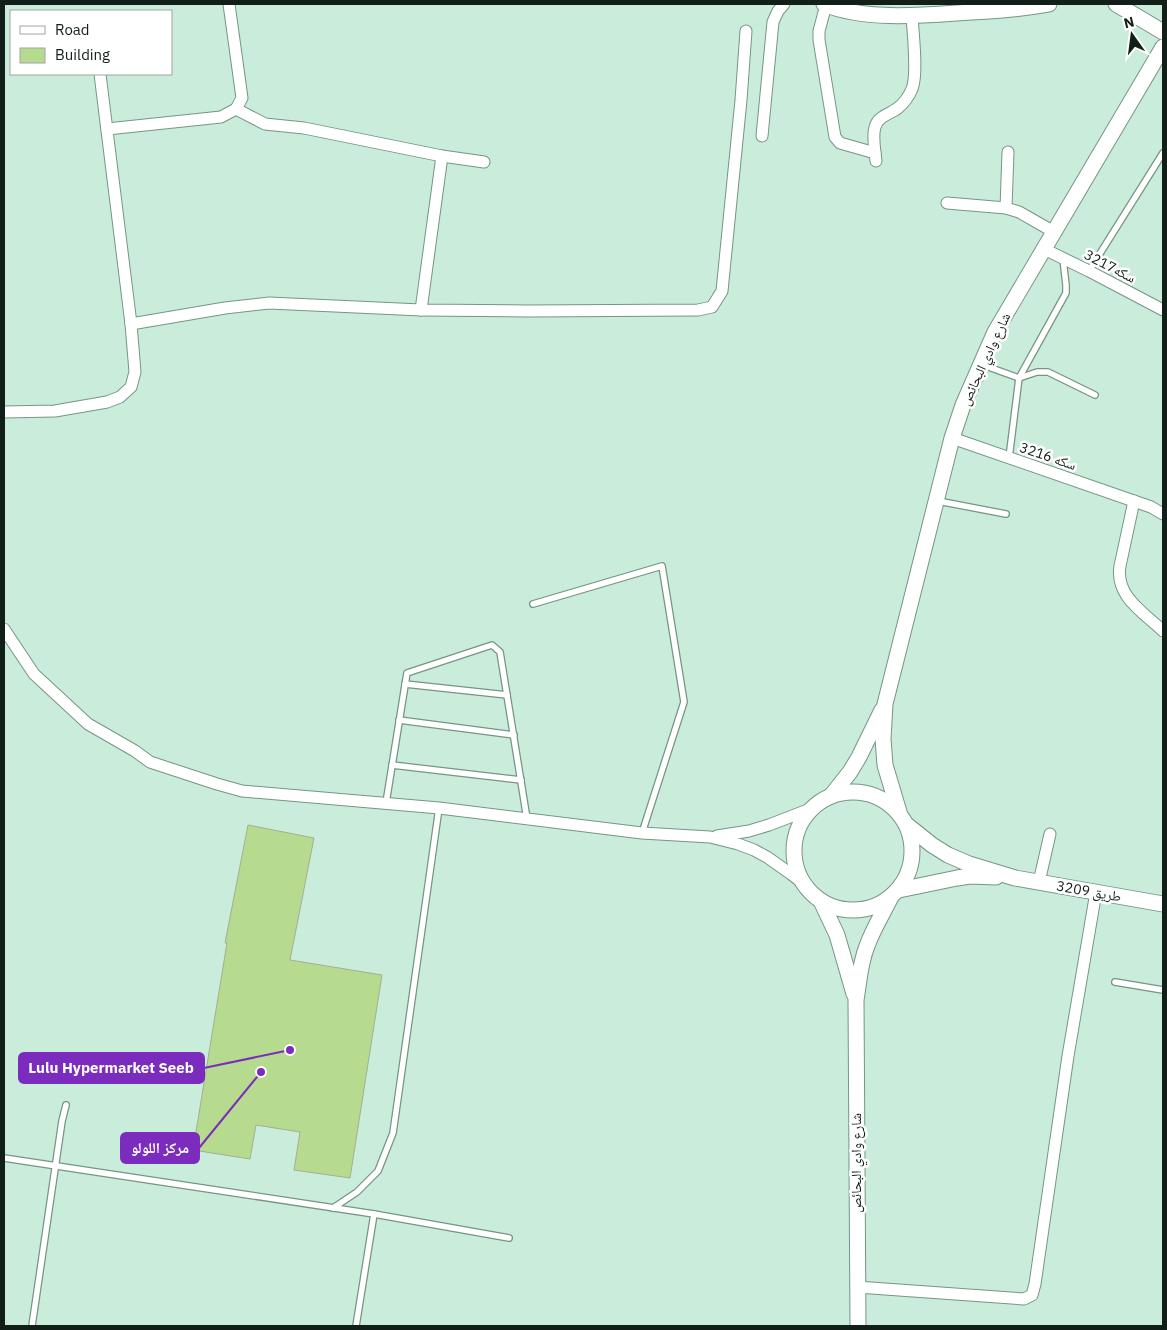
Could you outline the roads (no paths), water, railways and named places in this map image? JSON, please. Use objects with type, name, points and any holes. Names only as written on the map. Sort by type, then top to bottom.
[{"type":"street","points":[[107,129],[221,117],[236,109],[242,98],[229,4]]},
{"type":"street","points":[[762,136],[773,22],[784,4]]},
{"type":"street","points":[[912,16],[915,75],[913,87],[907,99],[898,108],[879,119],[875,127],[876,157],[840,143],[835,137],[819,40],[825,4],[847,11],[867,14],[912,16],[1008,10],[1040,5]]},
{"type":"street","points":[[1116,4],[1133,8],[1163,32]]},
{"type":"street","points":[[131,324],[225,308],[269,303],[421,310],[528,311],[698,310],[712,307],[722,291],[746,31]]},
{"type":"street","name":"شارع وادي البحائص","points":[[885,704],[952,438],[963,405],[995,332],[1163,47]]},
{"type":"street","points":[[4,412],[55,411],[107,402],[120,397],[130,387],[136,372],[100,75]]},
{"type":"street","points":[[236,109],[265,124],[304,128],[442,156],[484,162]]},
{"type":"street","points":[[1006,208],[1008,152]]},
{"type":"street","points":[[421,310],[442,156]]},
{"type":"street","points":[[947,203],[1006,208],[1023,214],[1054,232]]},
{"type":"street","name":"سكه3217","points":[[1044,249],[1163,310]]},
{"type":"street","name":"سكه 3216","points":[[952,438],[1160,511],[1163,514]]},
{"type":"street","points":[[1134,502],[1118,576],[1123,591],[1129,600],[1163,631]]},
{"type":"street","points":[[4,629],[34,674],[88,724],[135,751],[150,762],[217,784],[242,790],[439,808],[642,833],[710,837],[754,850],[767,857],[804,884]]},
{"type":"street","points":[[831,796],[859,757],[885,704]]},
{"type":"street","points":[[856,1000],[866,948],[895,893],[905,880],[912,858],[911,836],[903,819],[885,765],[883,739],[885,704]]},
{"type":"street","points":[[846,792],[860,792],[875,796],[888,803],[932,845],[948,854],[969,864],[1014,878],[964,877],[937,881],[895,893],[881,904],[869,908],[845,910],[821,902],[804,884],[797,872],[794,844],[797,831],[804,819],[821,801],[846,792]]},
{"type":"street","points":[[710,837],[749,831],[813,808]]},
{"type":"street","points":[[1039,882],[1050,834]]},
{"type":"street","name":"طريق 3209","points":[[1014,878],[1163,904]]},
{"type":"street","points":[[857,1288],[1024,1299],[1032,1295],[1068,1056],[1096,892]]},
{"type":"street","points":[[821,902],[837,935],[856,1000]]},
{"type":"street","name":"شارع وادي البحائص","points":[[856,1000],[858,1326]]},
{"type":"lane","points":[[1089,271],[1163,153]]},
{"type":"lane","points":[[1009,458],[1020,378],[1066,293],[1063,259]]},
{"type":"lane","points":[[981,364],[1020,378],[1037,372],[1048,372],[1095,395]]},
{"type":"lane","points":[[936,500],[1006,514]]},
{"type":"lane","points":[[533,604],[662,566],[684,702],[642,833]]},
{"type":"lane","points":[[386,804],[407,673],[492,645],[500,652],[527,819]]},
{"type":"lane","points":[[405,684],[507,695]]},
{"type":"lane","points":[[399,720],[514,735]]},
{"type":"lane","points":[[392,765],[521,780]]},
{"type":"lane","points":[[333,1208],[358,1192],[378,1171],[393,1133],[439,808]]},
{"type":"lane","points":[[1115,982],[1163,990]]},
{"type":"lane","points":[[32,1326],[66,1105]]},
{"type":"lane","points":[[4,1158],[374,1214],[509,1238]]},
{"type":"lane","points":[[356,1326],[374,1214]]},
{"type":"place","name":"Lulu Hypermarket Seeb","points":[[290,1050]]},
{"type":"place","name":"مركز اللولو","points":[[261,1072]]}]
